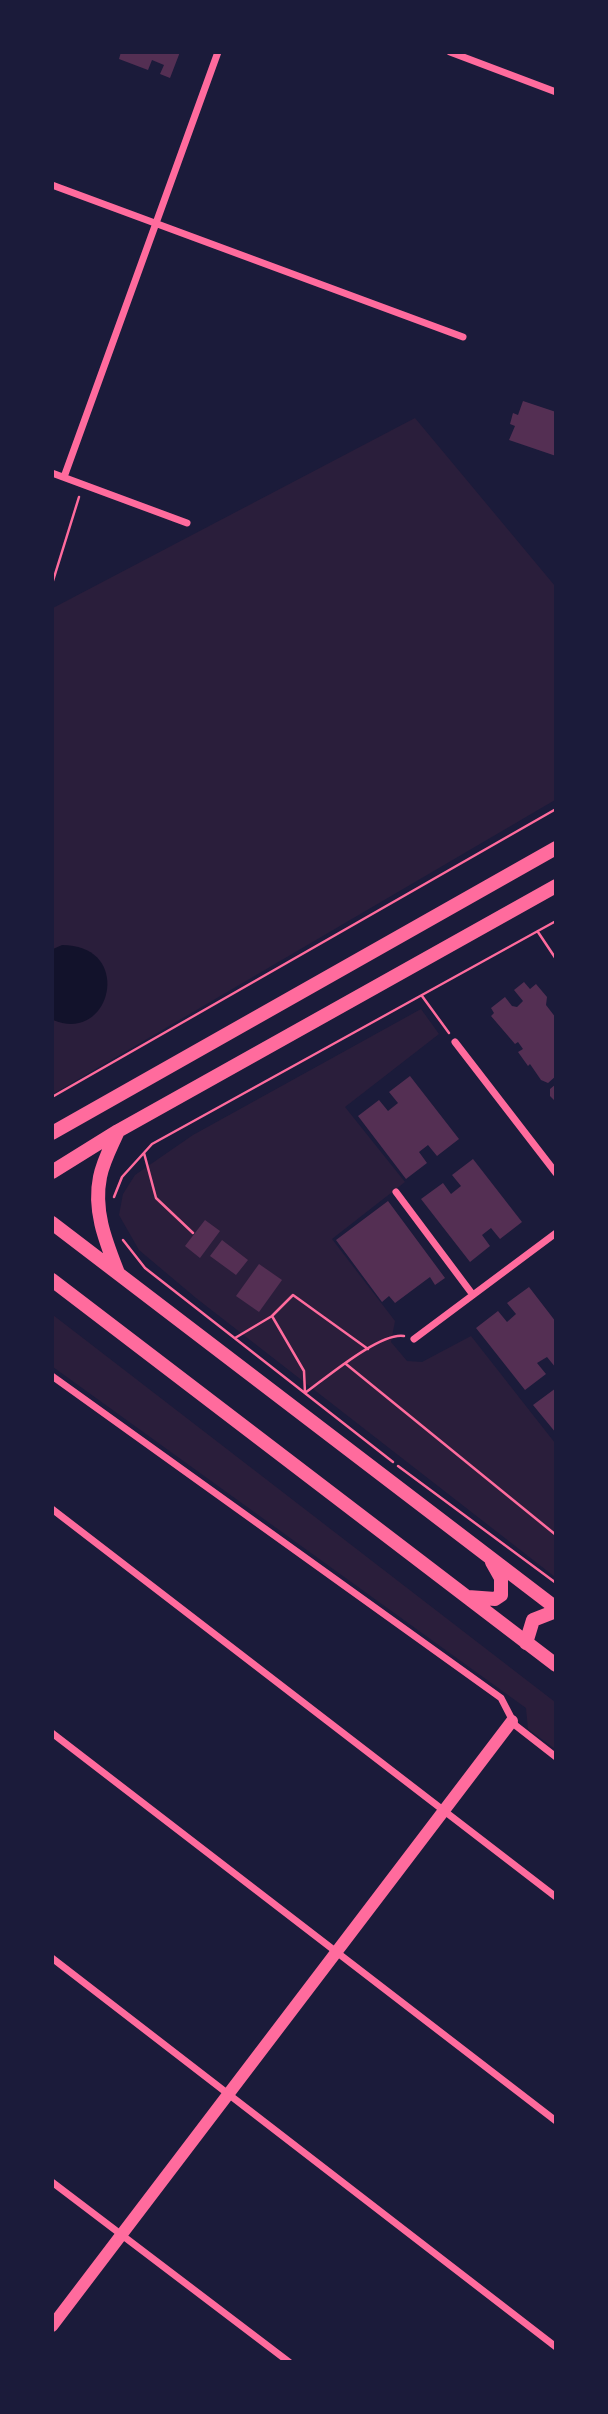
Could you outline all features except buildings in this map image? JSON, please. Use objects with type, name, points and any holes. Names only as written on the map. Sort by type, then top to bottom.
[{"type":"main road","points":[[52,1133],[555,848]]},
{"type":"main road","points":[[52,1172],[118,1130],[555,886]]},
{"type":"main road","points":[[118,1130],[100,1177],[100,1227],[119,1274]]},
{"type":"main road","points":[[52,1223],[555,1609],[533,1620],[526,1643]]},
{"type":"main road","points":[[52,1280],[555,1665]]},
{"type":"main road","points":[[466,1597],[495,1599],[501,1595],[501,1578],[489,1557]]},
{"type":"street","points":[[65,477],[218,52]]},
{"type":"street","points":[[450,52],[555,92]]},
{"type":"street","points":[[52,186],[463,337]]},
{"type":"street","points":[[52,472],[187,523]]},
{"type":"street","points":[[455,1042],[555,1173]]},
{"type":"street","points":[[396,1192],[472,1295]]},
{"type":"street","points":[[414,1339],[555,1233]]},
{"type":"street","points":[[52,1376],[501,1698],[507,1705],[512,1721],[555,1757]]},
{"type":"street","points":[[52,1508],[555,1897]]},
{"type":"street","points":[[52,2326],[446,1812],[512,1721]]},
{"type":"street","points":[[52,1733],[555,2121]]},
{"type":"street","points":[[52,1958],[555,2347]]},
{"type":"street","points":[[52,2182],[289,2361]]},
{"type":"path","points":[[52,584],[82,484]]},
{"type":"path","points":[[52,1097],[555,809]]},
{"type":"path","points":[[112,1204],[122,1177],[152,1144],[555,921]]},
{"type":"path","points":[[537,932],[555,959]]},
{"type":"path","points":[[421,996],[455,1042]]},
{"type":"path","points":[[144,1153],[156,1198],[193,1233]]},
{"type":"path","points":[[120,1237],[145,1268],[555,1583]]},
{"type":"path","points":[[235,1338],[272,1316],[293,1295],[368,1349]]},
{"type":"path","points":[[272,1316],[304,1371],[305,1393]]},
{"type":"path","points":[[305,1393],[368,1349],[399,1335],[414,1339]]},
{"type":"path","points":[[346,1364],[555,1535]]},
{"type":"shaded area","points":[[415,418],[555,586],[555,800],[53,1094],[53,608]]},
{"type":"shaded area","points":[[62,945],[85,949],[100,960],[107,975],[107,992],[101,1007],[89,1019],[73,1024],[53,1020],[53,949]]},
{"type":"shaded area","points":[[421,1009],[439,1034],[345,1107],[405,1182],[332,1239],[395,1321],[391,1342],[407,1361],[422,1362],[471,1336],[555,1443],[555,1577],[196,1298],[139,1250],[119,1215],[123,1194],[135,1175],[193,1135]]},
{"type":"shaded area","points":[[53,1315],[555,1702],[555,1749],[528,1729],[526,1708],[53,1367]]}]
